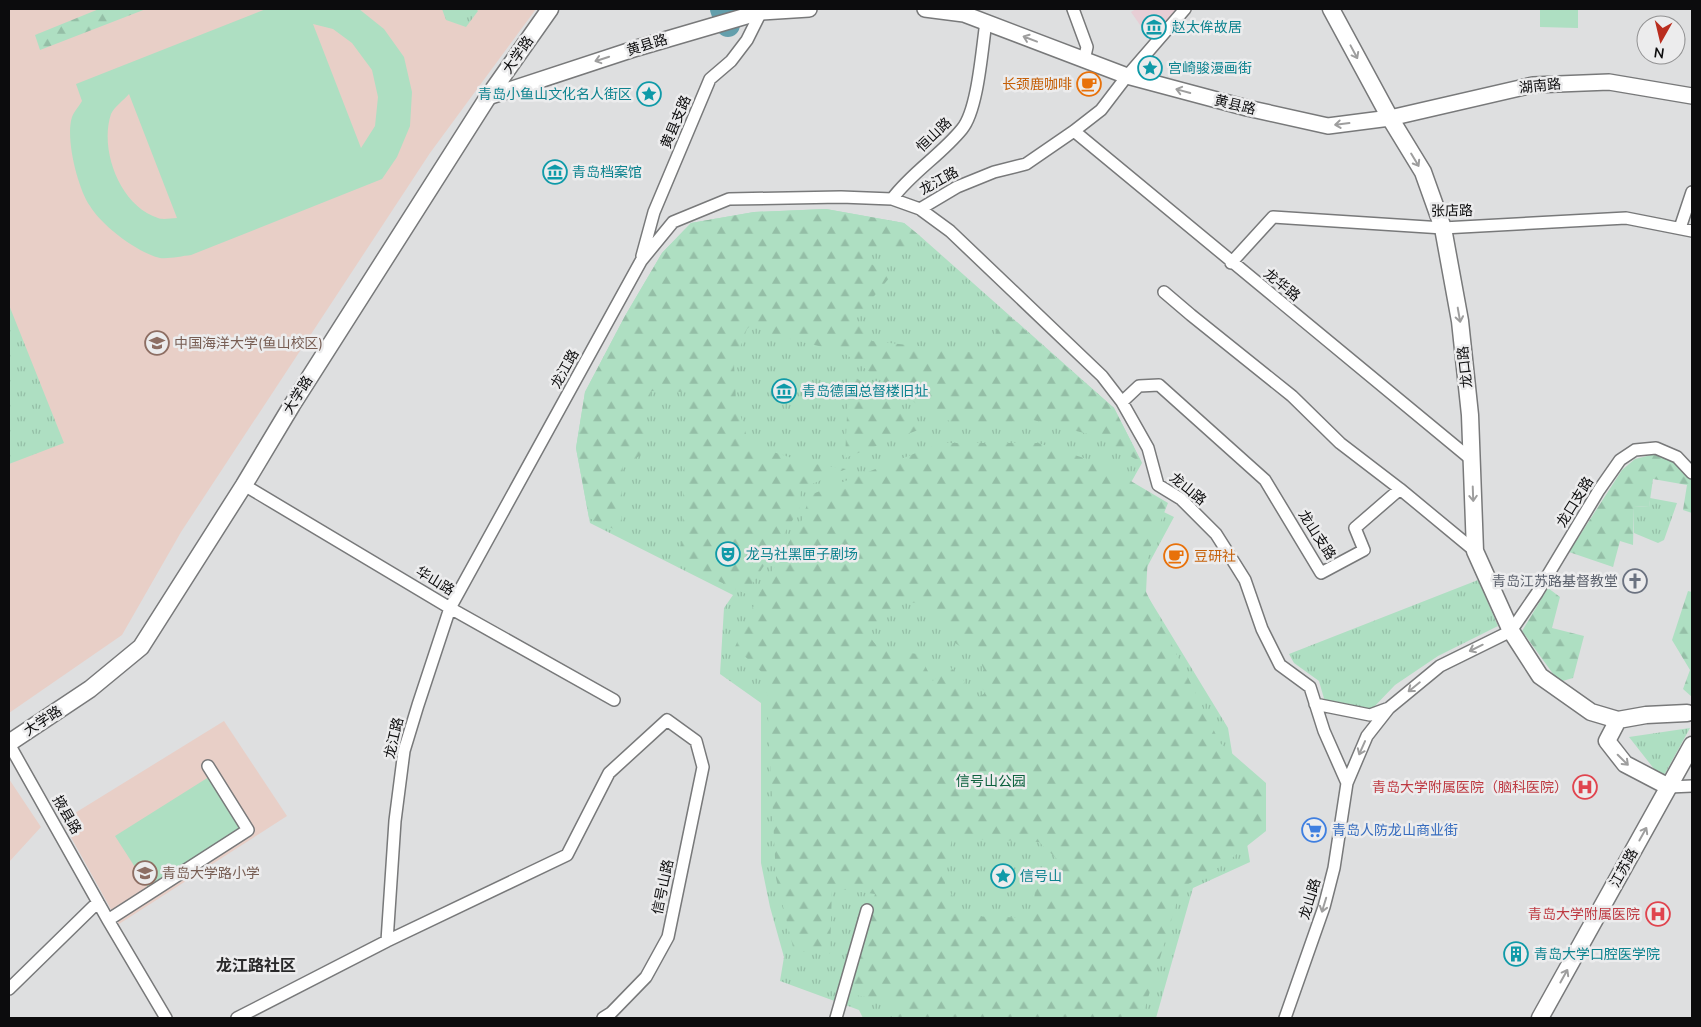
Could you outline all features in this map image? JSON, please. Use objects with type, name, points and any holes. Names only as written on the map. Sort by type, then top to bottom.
[{"type":"main road","name":"大学路","points":[[9,744],[90,690],[141,647],[488,97],[550,9]]},
{"type":"main road","name":"龙口路","points":[[1331,9],[1390,118],[1422,172],[1443,228],[1460,321],[1470,415],[1475,551],[1511,631],[1540,676],[1591,712],[1618,720],[1646,715],[1691,712]]},
{"type":"main road","name":"龙口路","points":[[1591,712],[1607,741],[1625,764],[1669,787]]},
{"type":"main road","points":[[1607,741],[1618,720]]},
{"type":"main road","name":"江苏路","points":[[1540,1018],[1692,744]]},
{"type":"street","name":"黄县路","points":[[488,97],[637,48],[760,11],[809,9]]},
{"type":"street","name":"黄县路","points":[[925,9],[964,14],[1127,76],[1247,108],[1328,126],[1390,118]]},
{"type":"street","points":[[1073,9],[1087,47],[1084,60]]},
{"type":"street","name":"龙江路","points":[[387,942],[395,821],[404,751],[450,608],[641,260],[673,222],[728,199],[841,197],[892,199],[920,209],[956,187],[994,172],[1026,164],[1074,131],[1101,110],[1127,76],[1185,9]]},
{"type":"street","name":"黄县支路","points":[[641,260],[654,212],[710,79],[731,61],[747,40],[760,11]]},
{"type":"street","name":"恒山路","points":[[892,199],[902,185],[963,128],[973,111],[986,22]]},
{"type":"street","name":"湖南路","points":[[1390,118],[1533,85],[1609,82],[1692,96]]},
{"type":"street","name":"龙华路","points":[[1074,131],[1472,460]]},
{"type":"street","points":[[1680,228],[1692,192]]},
{"type":"street","name":"龙山路","points":[[920,209],[950,231],[1102,376],[1122,402],[1148,448],[1158,485],[1181,499],[1216,534],[1245,580],[1262,629],[1280,665],[1310,687],[1324,731],[1347,783]]},
{"type":"street","name":"张店路","points":[[1231,262],[1273,217],[1443,228],[1626,218],[1692,231]]},
{"type":"street","points":[[1164,292],[1292,396],[1340,443],[1400,489],[1475,551]]},
{"type":"street","name":"龙山支路","points":[[1122,402],[1139,386],[1159,385],[1265,480],[1320,573],[1364,550],[1355,528],[1400,489]]},
{"type":"street","name":"龙口支路","points":[[1511,631],[1538,593],[1599,490],[1620,460],[1635,450],[1656,448],[1678,457],[1692,473]]},
{"type":"street","name":"华山路","points":[[244,485],[450,608],[614,700]]},
{"type":"street","name":"龙山路","points":[[1285,1018],[1324,907],[1334,868],[1347,783],[1367,736],[1389,708],[1440,666],[1511,631]]},
{"type":"street","points":[[1315,704],[1370,715],[1389,708]]},
{"type":"street","name":"信号山路","points":[[387,942],[567,855],[609,773],[667,720],[696,741],[703,766],[668,937],[646,977],[611,1013],[603,1018]]},
{"type":"street","name":"掖县路","points":[[9,744],[108,920],[166,1018]]},
{"type":"street","points":[[108,920],[248,830],[208,766]]},
{"type":"street","points":[[1669,787],[1692,786]]},
{"type":"street","points":[[9,989],[98,902]]},
{"type":"street","points":[[836,1018],[867,910]]},
{"type":"street","points":[[237,1018],[387,942]]},
{"type":"shaded area","name":"中国海洋大学(鱼山校区)","points":[[9,9],[536,9],[430,153],[181,532],[122,635],[9,713]]},
{"type":"shaded area","name":"赵太侔故居","points":[[1136,9],[1182,9],[1152,42],[1131,12]]},
{"type":"shaded area","name":"青岛大学路小学","points":[[224,721],[287,816],[119,924],[62,821]]},
{"type":"shaded area","points":[[9,779],[41,827],[9,862]]},
{"type":"green space","points":[[99,9],[146,9],[40,50],[35,35]]},
{"type":"green space","points":[[266,9],[359,9],[384,29],[404,57],[412,92],[410,126],[397,157],[382,179],[191,255],[160,258],[141,251],[121,238],[103,222],[85,198],[77,176],[71,150],[70,126],[72,117],[82,101],[76,84]],"holes":[[[313,24],[333,29],[352,43],[372,70],[378,97],[375,126],[361,148]],[[129,94],[177,218],[160,219],[145,212],[133,202],[123,189],[116,175],[108,144],[108,128],[112,111]]]},
{"type":"green space","points":[[442,9],[476,9],[478,11],[466,27],[446,20]]},
{"type":"green space","points":[[1540,9],[1578,9],[1578,28],[1540,27]]},
{"type":"green space","name":"信号山公园","points":[[826,209],[904,223],[920,236],[1114,408],[1142,463],[1125,493],[1174,517],[1139,582],[1228,728],[1250,862],[1193,888],[1156,1018],[863,1018],[859,1010],[780,981],[784,957],[770,907],[761,863],[761,703],[720,674],[724,608],[733,595],[590,523],[576,448],[585,392],[625,316],[662,253],[691,223],[754,212]]},
{"type":"green space","points":[[826,209],[904,223],[920,236],[907,254],[898,249],[867,252],[866,260],[890,277],[855,319],[872,341],[988,354],[1004,312],[1114,408],[1142,463],[1096,436],[1033,420],[961,426],[929,412],[843,352],[770,334],[751,325],[747,329],[734,364],[736,401],[748,440],[758,447],[804,462],[846,469],[801,489],[799,510],[746,594],[673,560],[682,543],[687,392],[651,391],[641,455],[630,462],[623,461],[621,509],[623,533],[589,518],[576,448],[585,392],[625,316],[662,253],[691,223],[754,212]]},
{"type":"green space","points":[[9,305],[64,443],[9,464]]},
{"type":"green space","points":[[849,373],[926,427],[845,458]]},
{"type":"green space","name":"信号山公园","points":[[941,443],[1038,443],[1102,464],[1168,503],[1148,553],[1146,592],[1220,743],[1266,783],[1266,831],[1223,865],[1181,888],[1142,1018],[893,1018],[890,1001],[849,994],[875,894],[832,888],[830,954],[794,951],[776,878],[766,676],[735,647],[761,590],[802,520],[810,495]],"holes":[[[904,601],[926,605],[960,637],[954,642],[962,648],[976,652],[984,670],[975,680],[986,693],[969,701],[959,690],[965,682],[948,665],[933,681],[919,654],[880,650],[865,631]],[[952,838],[1039,842],[1061,863],[1055,883],[1035,888],[1033,918],[964,916],[945,883]]]},
{"type":"green space","points":[[1655,454],[1675,462],[1692,480],[1692,513],[1683,510],[1687,485],[1653,479],[1649,507],[1634,506],[1633,545],[1620,541],[1613,567],[1569,552],[1622,470],[1635,459]]},
{"type":"green space","points":[[1650,498],[1677,503],[1664,540],[1658,543],[1634,533],[1634,506],[1649,507]]},
{"type":"green space","points":[[1478,580],[1498,626],[1438,656],[1395,685],[1372,709],[1325,702],[1319,681],[1294,663],[1289,654]]},
{"type":"green space","points":[[1548,588],[1560,597],[1552,628],[1584,636],[1573,678],[1559,682],[1522,631]]},
{"type":"green space","points":[[1688,591],[1692,592],[1692,697],[1683,689],[1690,670],[1672,640]]},
{"type":"green space","points":[[1690,728],[1662,779],[1629,737]]},
{"type":"green space","points":[[212,775],[248,830],[151,892],[115,836]]},
{"type":"waterway","points":[[722,9],[728,25]]},
{"type":"place","name":"赵太侔故居","points":[[1154,27]]},
{"type":"place","name":"宫崎骏漫画街","points":[[1150,68]]},
{"type":"place","name":"长颈鹿咖啡","points":[[1089,84]]},
{"type":"place","name":"青岛小鱼山文化名人街区","points":[[649,94]]},
{"type":"place","name":"青岛档案馆","points":[[555,172]]},
{"type":"place","name":"中国海洋大学(鱼山校区)","points":[[157,343]]},
{"type":"place","name":"青岛德国总督楼旧址","points":[[784,391]]},
{"type":"place","name":"龙马社黑匣子剧场","points":[[728,554]]},
{"type":"place","name":"豆研社","points":[[1176,556]]},
{"type":"place","name":"青岛江苏路基督教堂","points":[[1635,581]]},
{"type":"place","name":"青岛大学附属医院（脑科医院）","points":[[1585,787]]},
{"type":"place","name":"青岛人防龙山商业街","points":[[1314,830]]},
{"type":"place","name":"青岛大学路小学","points":[[145,873]]},
{"type":"place","name":"信号山","points":[[1003,876]]},
{"type":"place","name":"青岛大学附属医院","points":[[1658,914]]},
{"type":"place","name":"青岛大学口腔医学院","points":[[1516,954]]},
{"type":"district","name":"龙江路社区","points":[[256,966]]}]
